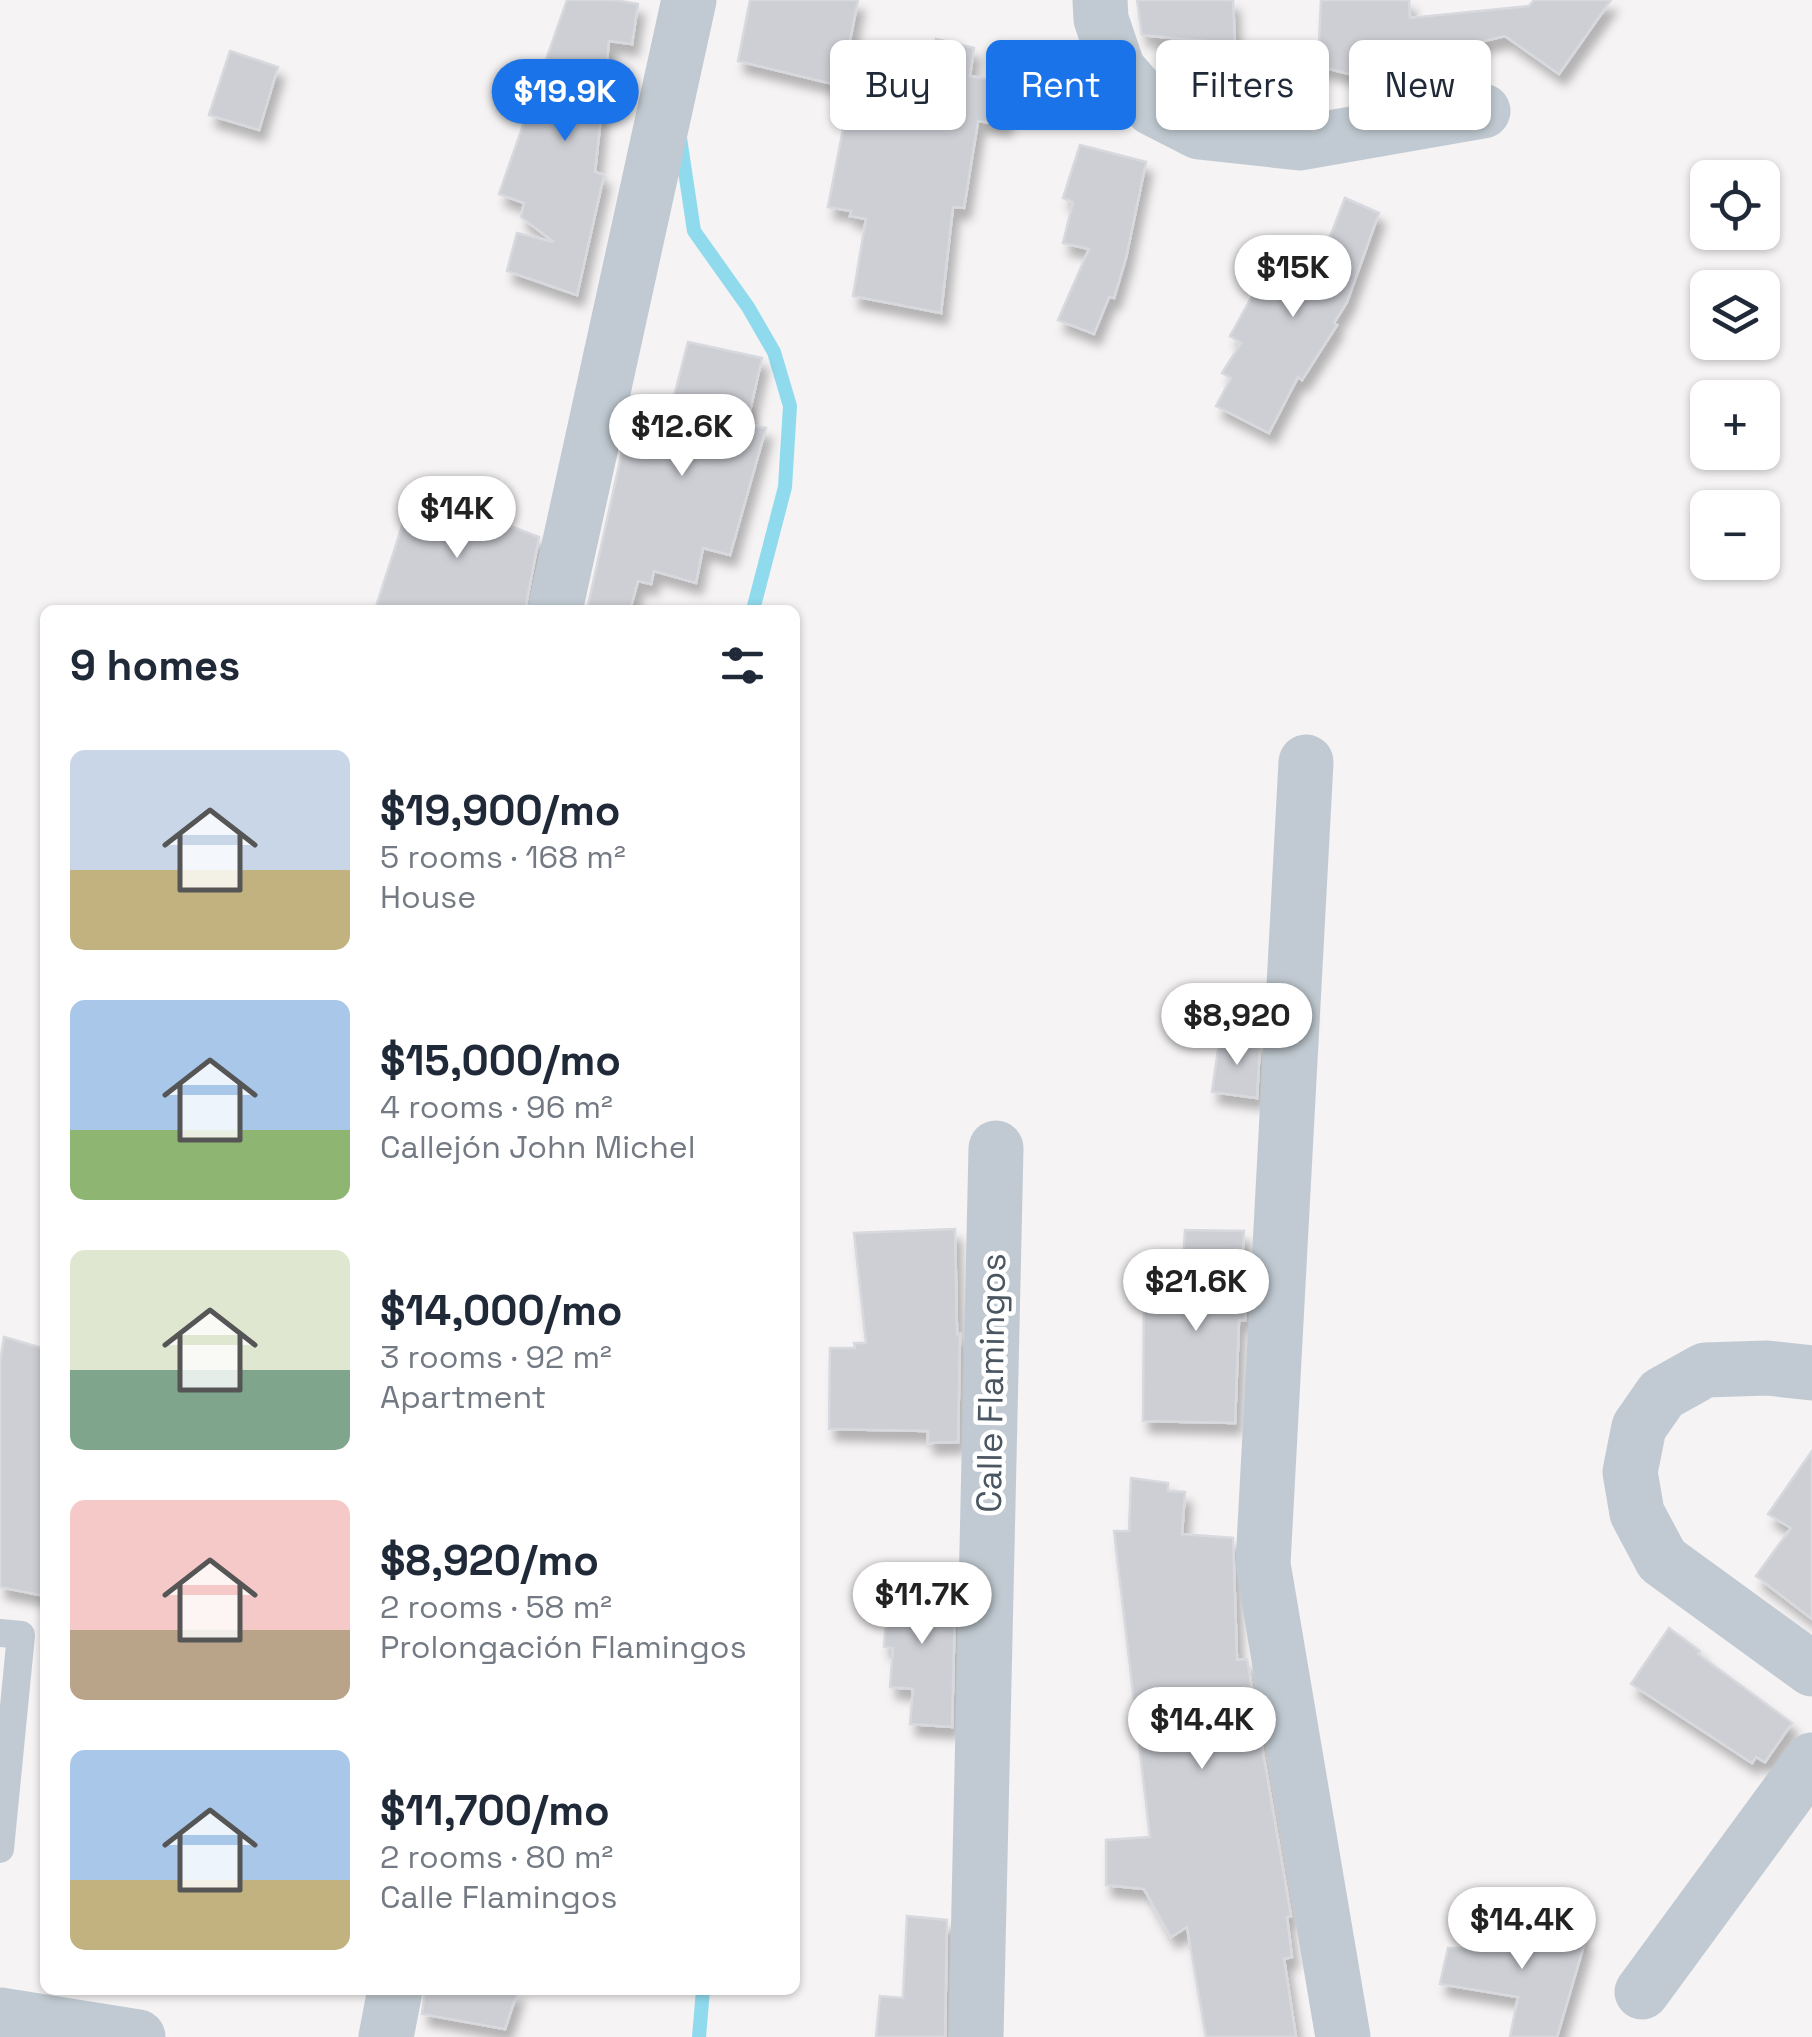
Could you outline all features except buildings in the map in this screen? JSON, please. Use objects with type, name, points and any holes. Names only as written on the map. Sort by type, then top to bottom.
[{"type":"street","points":[[556,605],[689,0]]},
{"type":"street","points":[[1100,0],[1101,19],[1118,69],[1152,108],[1199,132],[1300,143],[1374,130]]},
{"type":"street","points":[[1306,762],[1264,1564],[1342,2037]]},
{"type":"street","name":"Calle Flamingos","points":[[976,2037],[996,1148]]},
{"type":"street","points":[[1812,1373],[1766,1368],[1705,1370],[1662,1394],[1639,1427],[1630,1472],[1637,1513],[1662,1560],[1812,1669]]},
{"type":"street","points":[[1642,1992],[1812,1760]]},
{"type":"street","points":[[386,2037],[394,1995]]},
{"type":"street","points":[[0,2015],[138,2037]]},
{"type":"lane","points":[[0,1633],[21,1635],[0,1849]]},
{"type":"waterway","points":[[680,138],[694,231],[748,307],[774,352],[790,406],[785,487],[754,605]]},
{"type":"waterway","points":[[699,2037],[703,1995]]}]
